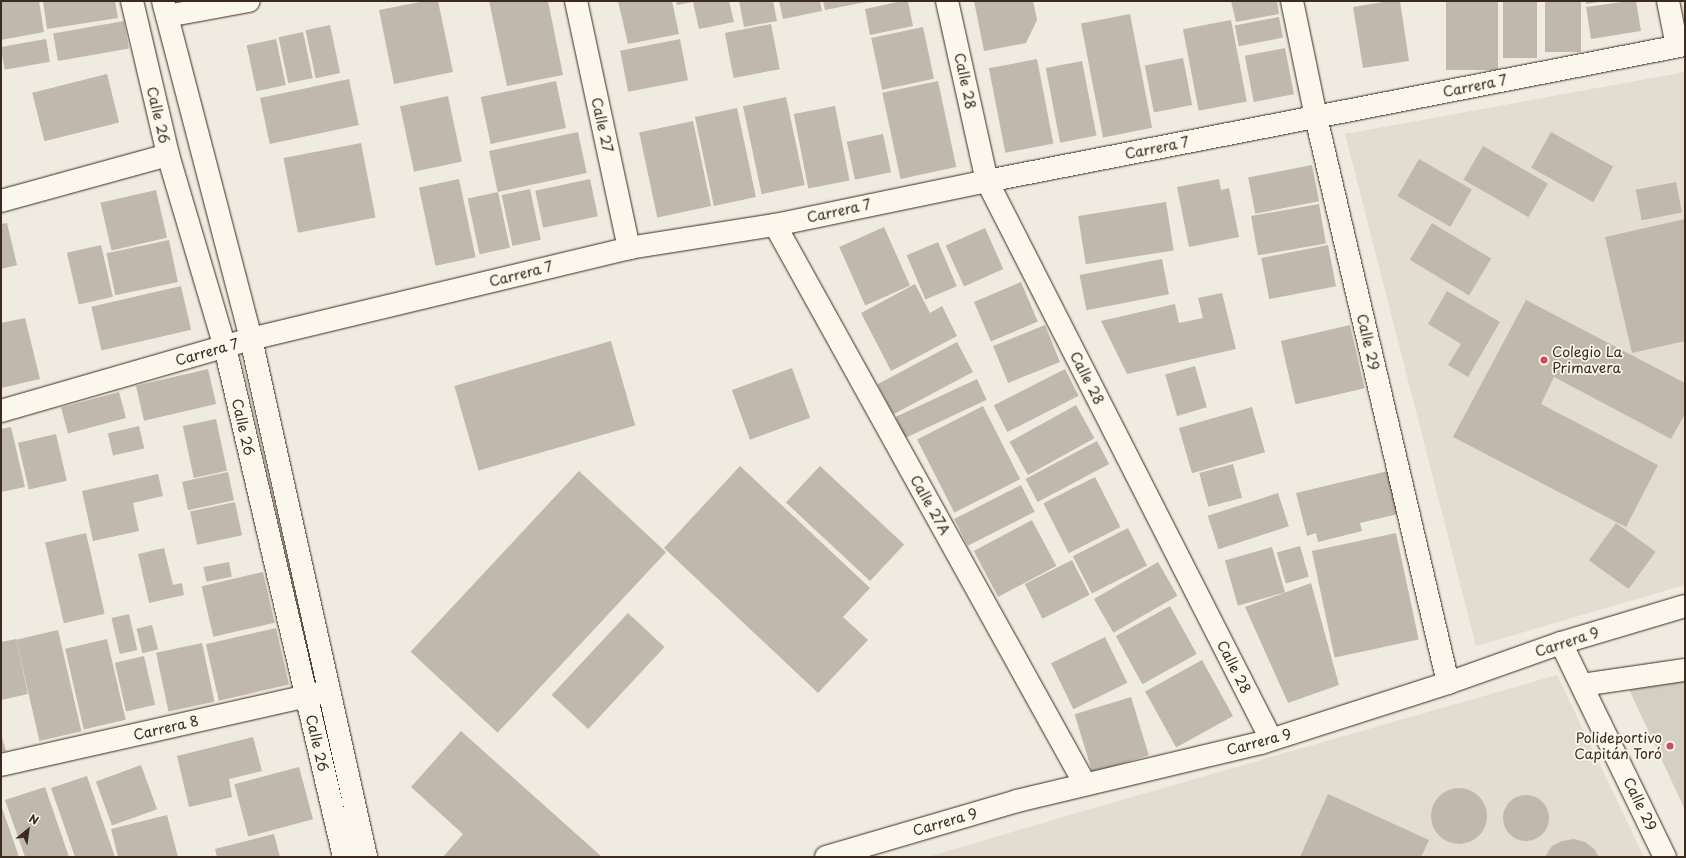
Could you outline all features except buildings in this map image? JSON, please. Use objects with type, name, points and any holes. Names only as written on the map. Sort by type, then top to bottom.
[{"type":"street","name":"Calle 26","points":[[132,1],[168,155],[225,347],[344,857]]},
{"type":"street","points":[[165,8],[249,1]]},
{"type":"street","name":"Calle 27","points":[[576,1],[629,248]]},
{"type":"street","name":"Calle 28","points":[[947,1],[987,181],[1271,739]]},
{"type":"street","name":"Calle 29","points":[[1292,1],[1316,117],[1448,683]]},
{"type":"street","points":[[1668,1],[1681,46]]},
{"type":"street","name":"Calle 26","points":[[165,8],[251,339],[366,857]]},
{"type":"street","name":"Carrera 7","points":[[1,411],[251,339],[629,248],[775,225],[987,181],[1681,46]]},
{"type":"street","points":[[1,201],[168,155]]},
{"type":"street","name":"Calle 27A","points":[[775,225],[1085,784]]},
{"type":"street","name":"Carrera 9","points":[[826,857],[1017,801],[1271,739],[1448,683],[1561,643],[1685,606]]},
{"type":"street","name":"Calle 29","points":[[1561,643],[1665,857]]},
{"type":"street","points":[[1582,686],[1685,670]]},
{"type":"street","name":"Carrera 8","points":[[1,765],[330,690]]},
{"type":"shaded area","name":"Colegio La Primavera","points":[[1685,72],[1685,585],[1476,646],[1345,134]]},
{"type":"shaded area","points":[[1557,675],[1644,857],[928,857],[1097,807]]},
{"type":"shaded area","name":"Polideportivo Capitán Toró","points":[[1685,677],[1685,810],[1626,683]]},
{"type":"place","name":"Colegio La Primavera","points":[[1544,360]]},
{"type":"place","name":"Polideportivo Capitán Toró","points":[[1670,746]]}]
